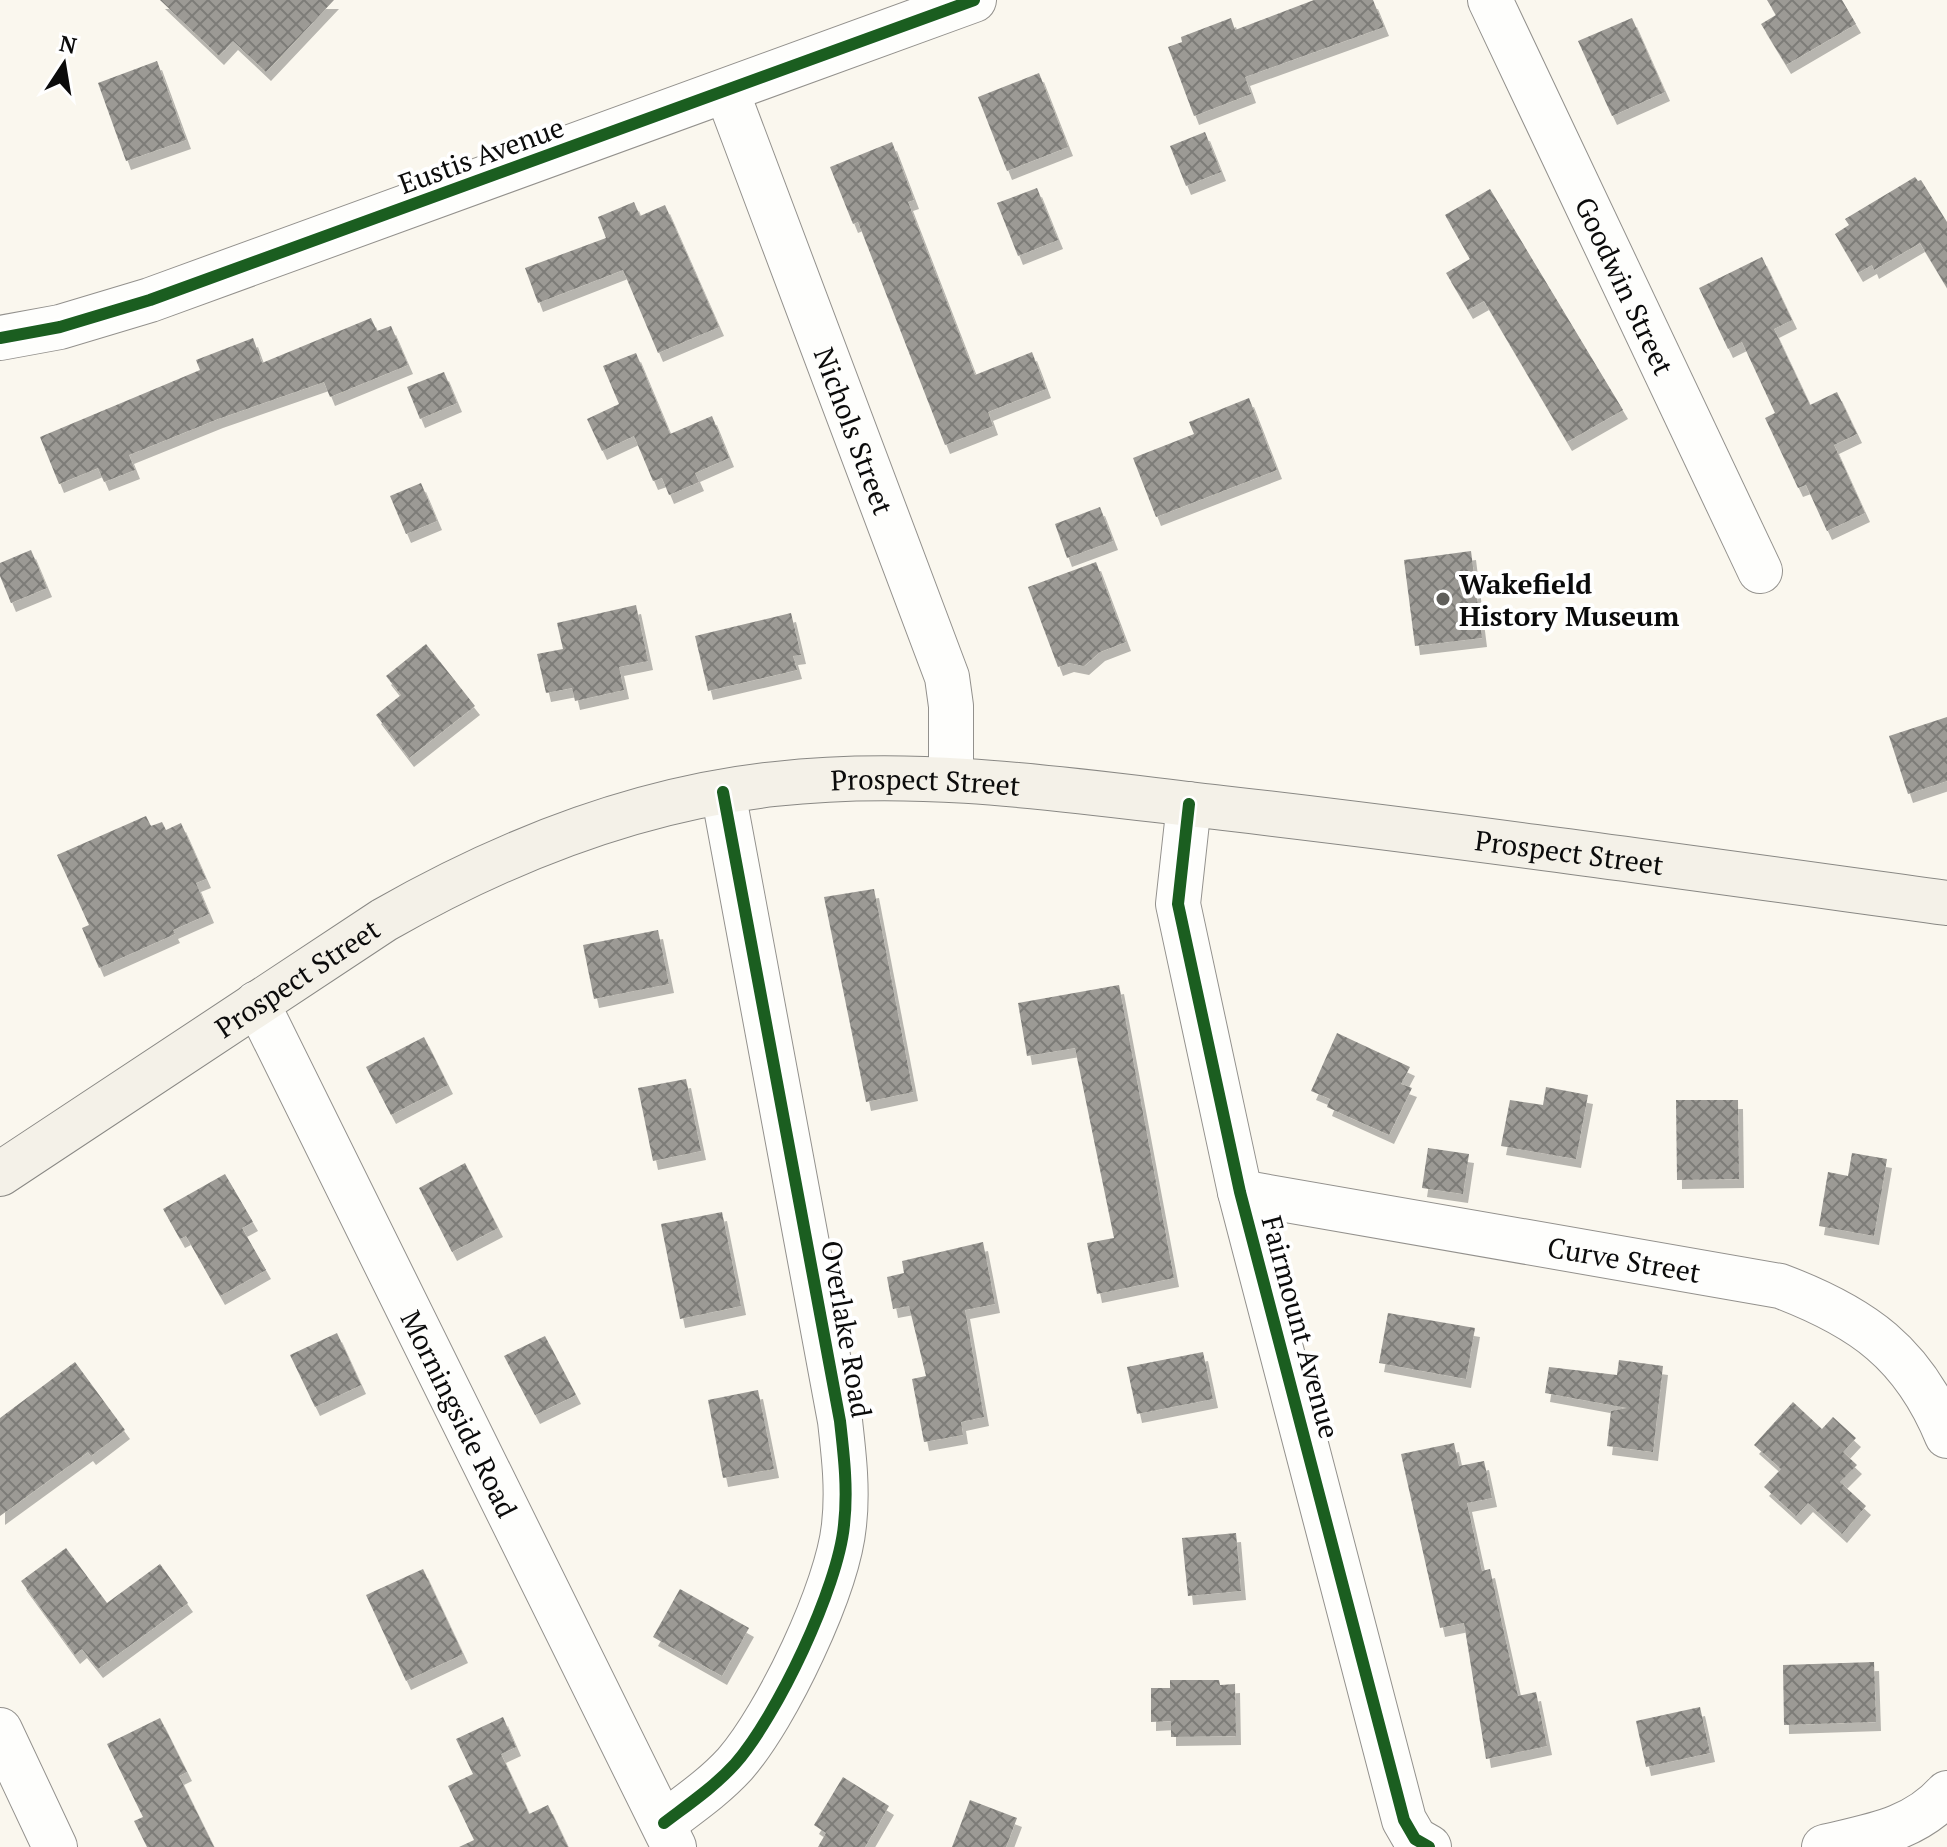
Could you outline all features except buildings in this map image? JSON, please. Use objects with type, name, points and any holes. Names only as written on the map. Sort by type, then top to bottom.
[{"type":"main road","name":"Prospect Street","points":[[0,1174],[384,920],[505,858],[628,815],[723,792],[824,779],[951,777],[1189,804],[1947,903]]},
{"type":"street","name":"Eustis Avenue","points":[[0,338],[60,327],[150,300],[974,0]]},
{"type":"street","name":"Goodwin Street","points":[[1490,0],[1760,571]]},
{"type":"street","name":"Nichols Street","points":[[727,92],[947,677],[951,777]]},
{"type":"street","name":"Overlake Road","points":[[669,1835],[734,1764],[769,1711],[832,1581],[846,1500],[840,1421],[723,792]]},
{"type":"street","name":"Fairmount Avenue","points":[[1189,804],[1178,904],[1240,1192],[1404,1820],[1415,1839],[1429,1847]]},
{"type":"street","name":"Morningside Road","points":[[257,1003],[669,1835]]},
{"type":"street","name":"Curve Street","points":[[1240,1192],[1780,1286],[1843,1313],[1874,1333],[1900,1357],[1936,1410],[1947,1436]]},
{"type":"street","points":[[0,1730],[55,1847]]},
{"type":"street","points":[[1824,1847],[1904,1826],[1928,1812],[1947,1793]]},
{"type":"cycle path","points":[[0,338],[60,327],[150,300],[974,0]]},
{"type":"cycle path","points":[[664,1823],[735,1764],[769,1715],[818,1616],[839,1551],[845,1512],[840,1421],[723,792]]},
{"type":"cycle path","points":[[1189,804],[1178,904],[1240,1192],[1404,1820],[1415,1839],[1429,1847]]},
{"type":"place","name":"Wakefield History Museum","points":[[1443,599]]}]
